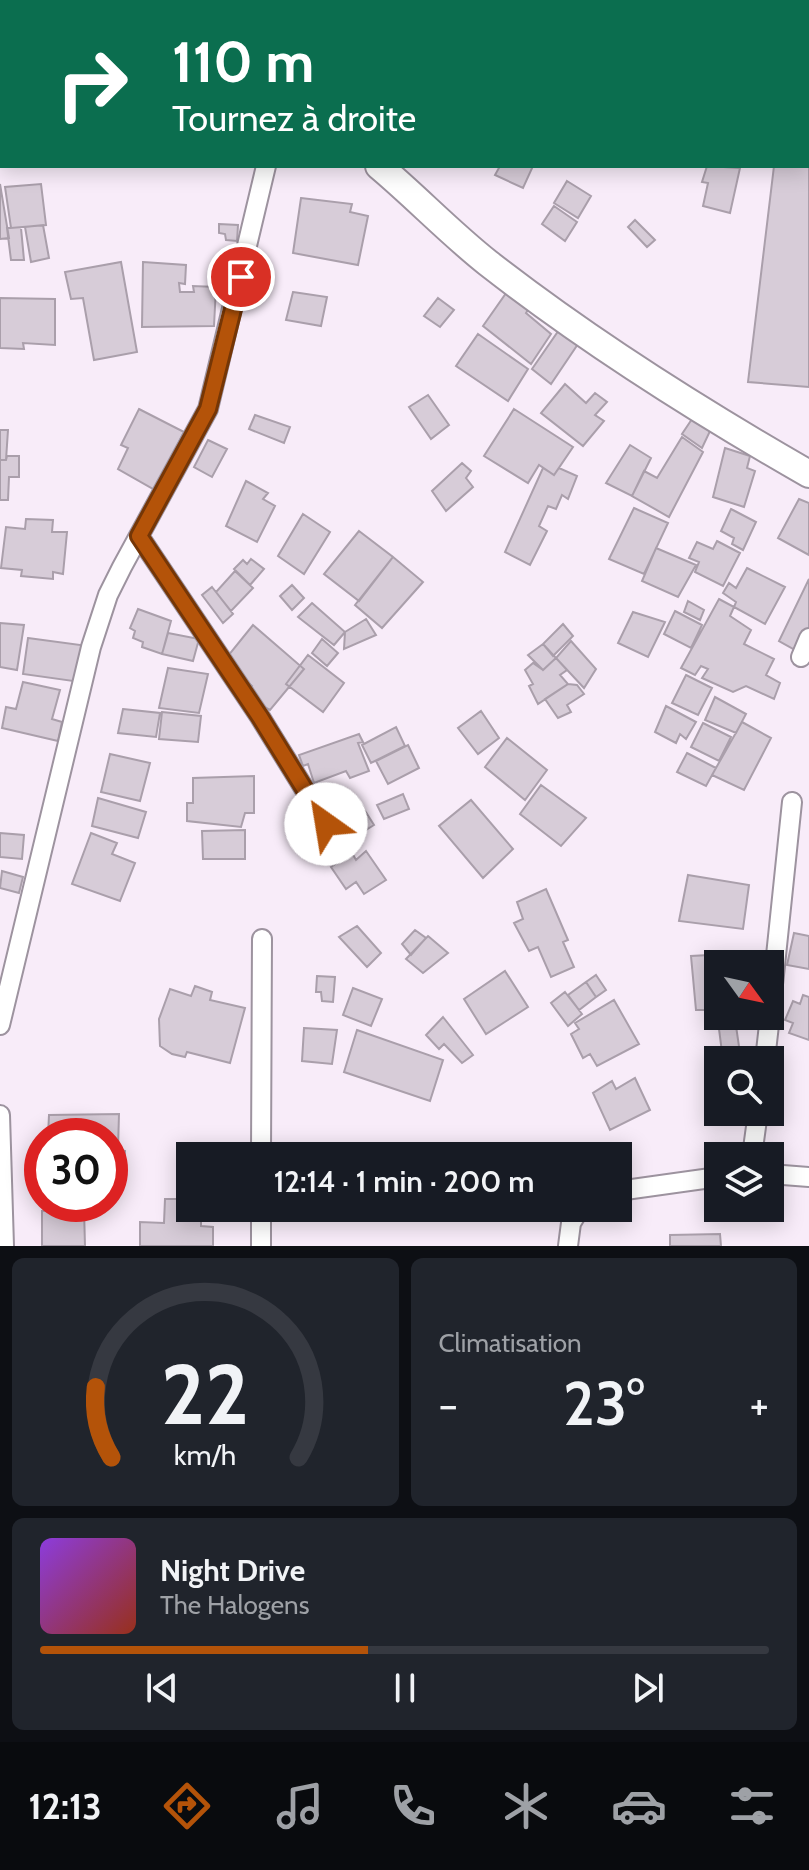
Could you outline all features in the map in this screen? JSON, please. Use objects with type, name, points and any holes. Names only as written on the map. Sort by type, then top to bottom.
[{"type":"street","points":[[0,1025],[91,647],[108,595],[208,409],[266,168]]},
{"type":"street","points":[[381,168],[474,251],[530,295],[628,361],[809,474]]},
{"type":"street","points":[[139,536],[260,717],[326,824]]},
{"type":"street","points":[[801,657],[809,638]]},
{"type":"street","points":[[777,950],[792,802]]},
{"type":"street","points":[[261,1142],[262,939]]},
{"type":"street","points":[[0,1115],[4,1246]]},
{"type":"street","points":[[784,1175],[809,1177]]},
{"type":"street","points":[[632,1189],[704,1179]]},
{"type":"street","points":[[261,1222],[261,1246]]},
{"type":"street","points":[[568,1246],[572,1222]]},
{"type":"building","points":[[499,168],[532,168],[523,188],[495,175]]},
{"type":"building","points":[[706,168],[740,168],[730,213],[703,206],[708,183],[702,182]]},
{"type":"building","points":[[774,168],[809,168],[809,387],[748,382]]},
{"type":"building","points":[[567,181],[591,196],[578,218],[554,203]]},
{"type":"building","points":[[0,184],[9,238],[0,239]]},
{"type":"building","points":[[41,184],[46,225],[11,228],[5,187]]},
{"type":"building","points":[[301,198],[352,204],[350,212],[368,216],[358,265],[293,253]]},
{"type":"building","points":[[554,206],[577,222],[565,241],[542,224]]},
{"type":"building","points":[[635,220],[655,240],[647,247],[628,227]]},
{"type":"building","points":[[219,224],[238,225],[237,241],[226,240],[225,234],[219,233]]},
{"type":"building","points":[[43,225],[49,258],[31,262],[25,227]]},
{"type":"building","points":[[7,228],[21,228],[24,260],[11,260]]},
{"type":"building","points":[[121,262],[137,352],[94,360],[83,298],[71,299],[65,272]]},
{"type":"building","points":[[143,262],[186,265],[185,284],[179,283],[180,292],[194,292],[193,286],[216,287],[214,326],[142,327]]},
{"type":"building","points":[[509,289],[531,305],[526,313],[551,334],[531,364],[483,326]]},
{"type":"building","points":[[293,292],[327,297],[321,326],[286,320]]},
{"type":"building","points":[[0,298],[55,299],[55,345],[23,343],[24,349],[0,348]]},
{"type":"building","points":[[438,298],[454,310],[440,327],[424,316]]},
{"type":"building","points":[[559,330],[578,344],[551,384],[532,369]]},
{"type":"building","points":[[478,334],[528,369],[508,401],[456,366]]},
{"type":"building","points":[[565,384],[586,403],[595,393],[607,402],[595,415],[604,421],[583,446],[541,413]]},
{"type":"building","points":[[428,395],[449,425],[431,439],[409,407]]},
{"type":"building","points":[[139,409],[184,432],[155,490],[118,469],[128,448],[121,445]]},
{"type":"building","points":[[514,409],[573,447],[554,475],[539,465],[528,483],[484,456]]},
{"type":"building","points":[[255,415],[290,427],[284,443],[249,429]]},
{"type":"building","points":[[692,419],[711,429],[702,448],[682,434]]},
{"type":"building","points":[[0,430],[8,430],[6,460],[0,460]]},
{"type":"building","points":[[682,437],[703,452],[669,517],[632,496],[644,471],[657,478]]},
{"type":"building","points":[[208,440],[227,449],[212,477],[194,467]]},
{"type":"building","points":[[630,445],[651,458],[632,496],[606,483]]},
{"type":"building","points":[[725,448],[750,456],[747,468],[755,471],[744,507],[713,497]]},
{"type":"building","points":[[7,456],[19,456],[19,477],[9,477],[8,500],[0,500],[0,460],[6,460]]},
{"type":"building","points":[[462,463],[471,471],[466,478],[473,487],[446,511],[432,491]]},
{"type":"building","points":[[543,468],[554,475],[559,468],[577,476],[568,499],[562,495],[556,509],[548,506],[539,526],[547,531],[530,565],[505,552]]},
{"type":"building","points":[[246,481],[268,493],[263,499],[275,506],[257,542],[226,526]]},
{"type":"building","points":[[799,499],[809,503],[809,555],[778,538]]},
{"type":"building","points":[[634,508],[668,523],[644,574],[609,559]]},
{"type":"building","points":[[731,509],[756,522],[743,550],[732,544],[734,538],[721,531]]},
{"type":"building","points":[[303,514],[330,532],[304,574],[278,556]]},
{"type":"building","points":[[26,519],[53,520],[52,532],[67,532],[63,574],[53,572],[53,579],[21,576],[22,570],[1,568],[6,527],[25,529]]},
{"type":"building","points":[[359,531],[393,557],[359,601],[324,574]]},
{"type":"building","points":[[717,541],[740,553],[723,586],[695,572],[699,562],[689,558],[697,542],[713,549]]},
{"type":"building","points":[[656,548],[696,565],[678,597],[642,581]]},
{"type":"building","points":[[393,557],[423,582],[382,628],[355,605]]},
{"type":"building","points":[[251,559],[264,569],[250,585],[234,569],[243,560],[247,564]]},
{"type":"building","points":[[747,568],[785,587],[765,624],[734,607],[736,602],[723,593],[729,583],[736,588]]},
{"type":"building","points":[[235,571],[253,588],[231,611],[216,592]]},
{"type":"building","points":[[809,579],[809,627],[797,651],[779,641]]},
{"type":"building","points":[[292,585],[304,598],[292,610],[280,596]]},
{"type":"building","points":[[212,587],[233,614],[223,623],[202,595]]},
{"type":"building","points":[[719,599],[734,607],[730,616],[751,630],[744,644],[774,659],[766,675],[780,683],[774,699],[746,686],[733,692],[702,678],[708,669],[701,666],[695,675],[681,668]]},
{"type":"building","points":[[688,601],[704,610],[700,620],[684,612]]},
{"type":"building","points":[[312,603],[345,632],[334,645],[298,617]]},
{"type":"building","points":[[138,609],[171,621],[162,654],[142,647],[143,642],[133,638],[135,631],[130,628]]},
{"type":"building","points":[[675,611],[702,625],[691,648],[664,634]]},
{"type":"building","points":[[633,612],[665,622],[648,657],[618,643]]},
{"type":"building","points":[[366,619],[376,635],[344,649],[345,632]]},
{"type":"building","points":[[0,623],[24,625],[17,670],[0,667]]},
{"type":"building","points":[[563,624],[573,636],[553,656],[543,644]]},
{"type":"building","points":[[253,625],[304,669],[270,710],[246,697],[252,686],[223,662]]},
{"type":"building","points":[[168,633],[199,639],[193,661],[162,654]]},
{"type":"building","points":[[28,638],[88,646],[80,682],[23,674]]},
{"type":"building","points":[[322,639],[338,653],[327,666],[312,653]]},
{"type":"building","points":[[571,641],[596,669],[584,688],[556,658]]},
{"type":"building","points":[[543,644],[556,658],[543,670],[528,655]]},
{"type":"building","points":[[308,655],[344,683],[323,712],[286,684]]},
{"type":"building","points":[[556,658],[567,670],[560,675],[568,684],[538,704],[529,686],[533,684],[525,670],[533,663],[543,670]]},
{"type":"building","points":[[168,668],[208,674],[199,713],[159,708]]},
{"type":"building","points":[[686,675],[712,688],[698,715],[672,703]]},
{"type":"building","points":[[23,682],[60,690],[52,719],[62,722],[58,741],[2,728],[6,707],[16,709]]},
{"type":"building","points":[[568,684],[577,685],[584,694],[567,705],[571,712],[558,718],[545,699]]},
{"type":"building","points":[[715,697],[746,714],[736,733],[705,720]]},
{"type":"building","points":[[666,706],[696,722],[686,739],[680,734],[676,743],[655,732]]},
{"type":"building","points":[[123,709],[160,713],[156,737],[118,733]]},
{"type":"building","points":[[481,711],[499,738],[478,754],[458,728]]},
{"type":"building","points":[[162,712],[201,716],[198,742],[159,739]]},
{"type":"building","points":[[742,722],[771,738],[744,790],[712,775]]},
{"type":"building","points":[[703,723],[731,737],[719,761],[691,747]]},
{"type":"building","points":[[396,727],[405,746],[371,763],[362,745]]},
{"type":"building","points":[[359,734],[363,742],[358,743],[369,771],[350,778],[346,771],[314,783],[308,764],[303,766],[299,755]]},
{"type":"building","points":[[507,738],[547,770],[525,800],[485,767]]},
{"type":"building","points":[[408,745],[419,768],[388,784],[376,761]]},
{"type":"building","points":[[687,753],[716,768],[706,786],[677,772]]},
{"type":"building","points":[[110,754],[150,763],[140,801],[101,792]]},
{"type":"building","points":[[254,776],[254,813],[245,813],[241,827],[187,821],[187,803],[193,803],[193,778]]},
{"type":"building","points":[[541,785],[586,818],[561,846],[520,814]]},
{"type":"building","points":[[403,794],[409,809],[384,819],[377,805]]},
{"type":"building","points":[[98,798],[146,812],[138,838],[92,826]]},
{"type":"building","points":[[471,800],[513,849],[483,878],[439,826]]},
{"type":"building","points":[[362,806],[374,825],[353,838],[336,815],[346,807],[350,813]]},
{"type":"building","points":[[245,830],[245,859],[203,859],[202,831]]},
{"type":"building","points":[[0,833],[24,835],[22,859],[0,857]]},
{"type":"building","points":[[91,833],[117,843],[112,854],[135,863],[120,901],[72,884]]},
{"type":"building","points":[[366,851],[386,880],[364,894],[356,882],[346,889],[331,867],[352,853],[356,860]]},
{"type":"building","points":[[2,871],[23,877],[19,893],[0,888]]},
{"type":"building","points":[[688,875],[749,885],[743,929],[679,921]]},
{"type":"building","points":[[546,889],[568,940],[563,942],[574,967],[551,977],[538,947],[529,951],[514,923],[523,919],[517,902]]},
{"type":"building","points":[[357,926],[381,953],[367,967],[339,937]]},
{"type":"building","points":[[415,930],[426,938],[411,955],[402,944]]},
{"type":"building","points":[[794,933],[809,936],[809,969],[787,965]]},
{"type":"building","points":[[428,936],[448,953],[423,973],[406,959]]},
{"type":"building","points":[[704,955],[704,1010],[696,1010],[691,956]]},
{"type":"building","points":[[505,971],[528,1007],[486,1034],[464,999]]},
{"type":"building","points":[[596,975],[606,990],[596,997],[586,982]]},
{"type":"building","points":[[317,976],[335,977],[333,1002],[322,1001],[321,992],[316,992]]},
{"type":"building","points":[[586,982],[596,997],[579,1010],[568,995]]},
{"type":"building","points":[[195,986],[212,992],[210,1000],[245,1008],[230,1063],[187,1052],[185,1057],[172,1054],[160,1046],[159,1019],[170,989],[191,996]]},
{"type":"building","points":[[353,988],[382,999],[371,1026],[343,1015]]},
{"type":"building","points":[[565,992],[582,1014],[568,1026],[551,1003]]},
{"type":"building","points":[[803,995],[809,997],[809,1040],[789,1033],[793,1023],[785,1020],[793,1001],[800,1004]]},
{"type":"building","points":[[614,1000],[639,1044],[597,1066],[590,1054],[583,1058],[571,1034],[579,1029],[575,1023]]},
{"type":"building","points":[[443,1017],[473,1055],[462,1063],[444,1044],[439,1049],[426,1035]]},
{"type":"building","points":[[304,1028],[337,1030],[332,1064],[302,1061]]},
{"type":"building","points":[[357,1030],[443,1060],[430,1101],[344,1072]]},
{"type":"building","points":[[719,1030],[737,1030],[739,1046],[721,1046]]},
{"type":"building","points":[[635,1078],[650,1110],[610,1130],[593,1093],[612,1081],[616,1089]]},
{"type":"building","points":[[119,1114],[119,1118],[49,1118],[49,1115]]},
{"type":"building","points":[[165,1199],[176,1199],[176,1222],[201,1222],[201,1226],[213,1227],[213,1246],[140,1246],[140,1222],[164,1223]]},
{"type":"building","points":[[42,1222],[84,1222],[85,1246],[42,1246]]},
{"type":"building","points":[[720,1234],[721,1246],[670,1246],[670,1235]]},
{"type":"route","points":[[241,277],[208,409],[139,536],[260,717],[326,824]]}]
